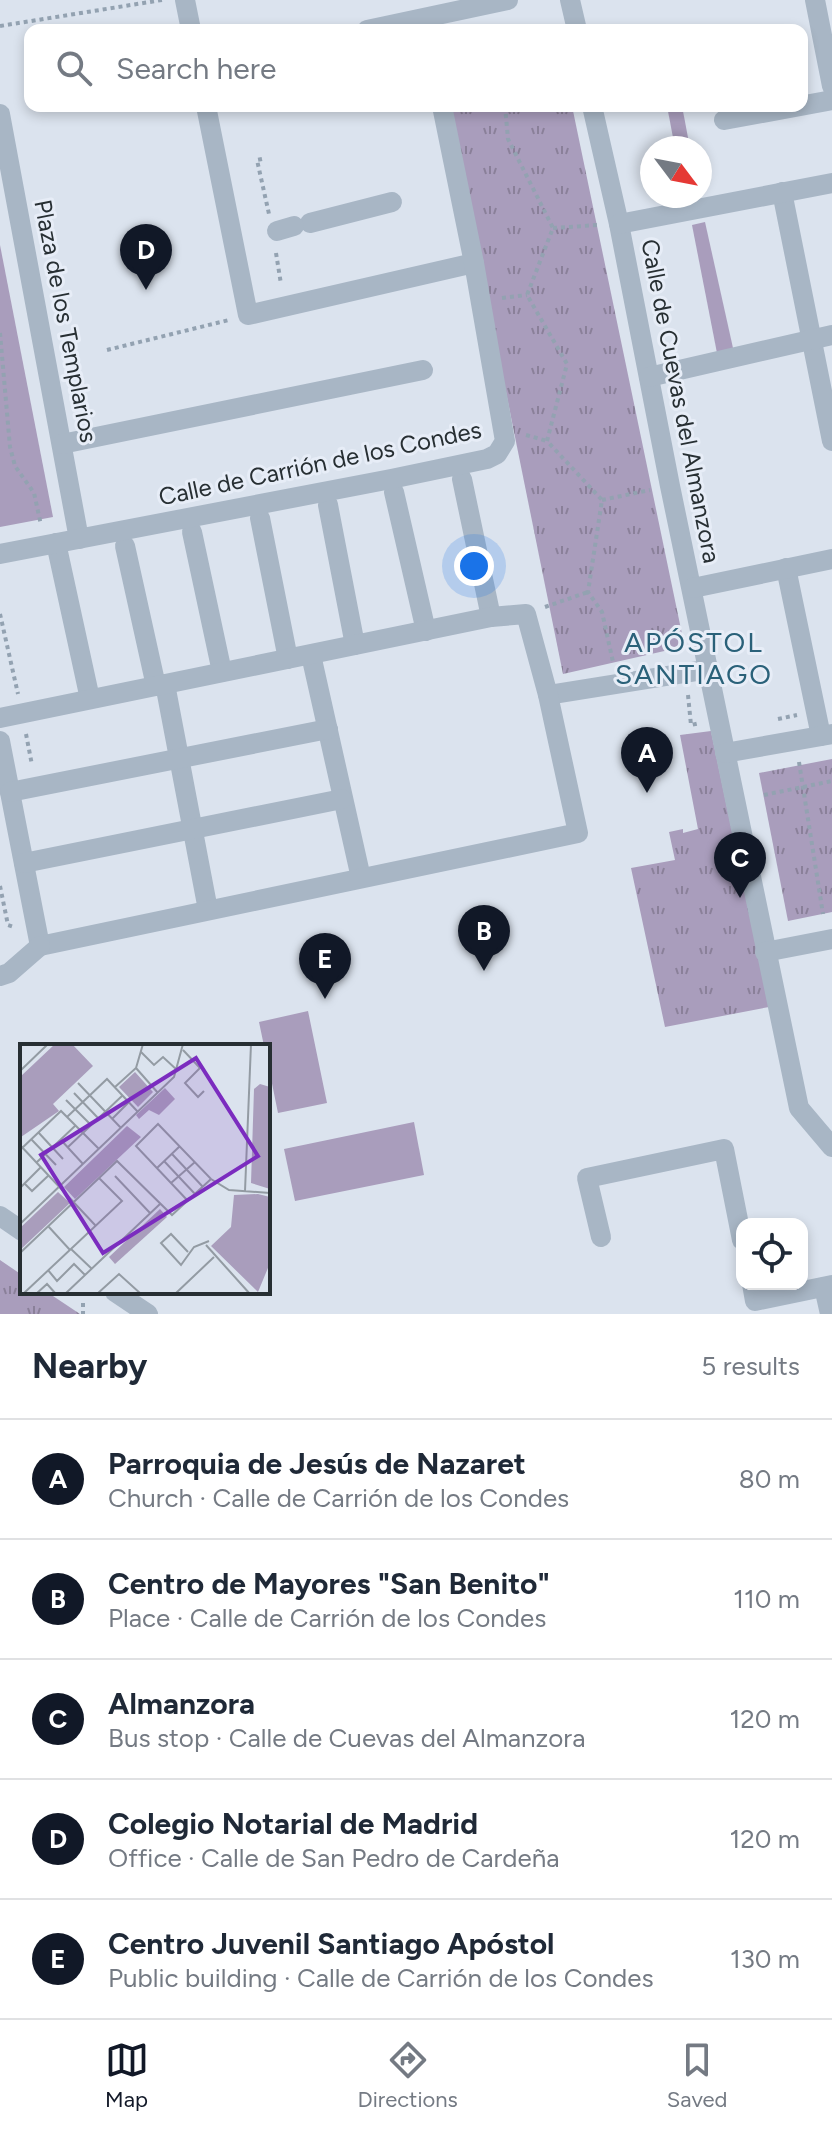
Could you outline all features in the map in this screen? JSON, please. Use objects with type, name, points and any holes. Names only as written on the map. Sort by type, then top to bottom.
[{"type":"street","points":[[185,0],[190,24]]},
{"type":"street","points":[[391,24],[508,0]]},
{"type":"street","points":[[570,0],[576,24]]},
{"type":"street","points":[[815,0],[818,30],[832,86]]},
{"type":"street","points":[[808,104],[832,100]]},
{"type":"street","points":[[207,112],[248,315],[474,263]]},
{"type":"street","name":"Calle de Carrión de los Condes","points":[[0,554],[391,479],[487,459],[497,454],[505,441],[443,112]]},
{"type":"street","name":"Calle de Cuevas del Almanzora","points":[[593,112],[619,224],[799,1108],[832,1147]]},
{"type":"street","points":[[724,120],[767,112]]},
{"type":"street","name":"Plaza de los Templarios","points":[[0,114],[79,539]]},
{"type":"street","name":"Calle de Cuevas del Almanzora","points":[[619,224],[832,183]]},
{"type":"street","points":[[782,192],[822,337],[832,441]]},
{"type":"street","points":[[289,228],[392,202]]},
{"type":"street","points":[[649,377],[822,337]]},
{"type":"street","points":[[62,444],[423,370]]},
{"type":"street","name":"Calle de Carrión de los Condes","points":[[462,479],[491,617]]},
{"type":"street","name":"Calle de Carrión de los Condes","points":[[394,492],[426,631]]},
{"type":"street","name":"Calle de Carrión de los Condes","points":[[328,505],[355,645]]},
{"type":"street","name":"Calle de Carrión de los Condes","points":[[260,518],[288,659]]},
{"type":"street","name":"Calle de Carrión de los Condes","points":[[192,532],[222,672]]},
{"type":"street","points":[[52,544],[90,699]]},
{"type":"street","points":[[125,546],[179,759],[208,910]]},
{"type":"street","name":"Calle de Cuevas del Almanzora","points":[[693,588],[832,559]]},
{"type":"street","points":[[725,753],[827,735],[786,568]]},
{"type":"street","points":[[0,718],[491,617],[526,614],[548,695],[578,833],[40,946],[9,973],[0,976]]},
{"type":"street","points":[[311,655],[361,878]]},
{"type":"street","points":[[548,695],[710,669]]},
{"type":"street","points":[[10,792],[328,729]]},
{"type":"street","points":[[0,741],[40,946]]},
{"type":"street","points":[[24,863],[342,799]]},
{"type":"street","points":[[765,952],[832,939]]},
{"type":"street","points":[[601,1237],[587,1178],[724,1149],[738,1218]]},
{"type":"street","points":[[0,1216],[20,1230]]},
{"type":"street","points":[[753,1290],[755,1301],[828,1286],[830,1314]]},
{"type":"street","points":[[118,1294],[148,1314]]},
{"type":"path","points":[[0,26],[162,0]]},
{"type":"path","points":[[506,112],[508,139],[553,228],[527,295],[567,364],[547,441]]},
{"type":"path","points":[[262,159],[257,160],[289,228],[285,306]]},
{"type":"path","points":[[553,228],[619,224]]},
{"type":"path","points":[[107,350],[248,315]]},
{"type":"path","points":[[0,333],[10,447],[15,466],[34,493],[40,525],[47,524],[52,544]]},
{"type":"path","points":[[521,434],[547,441],[602,500]]},
{"type":"path","points":[[602,500],[670,486]]},
{"type":"path","points":[[602,500],[588,592],[602,612],[617,683]]},
{"type":"path","points":[[526,614],[588,592]]},
{"type":"path","points":[[799,765],[823,914]]},
{"type":"path","points":[[764,795],[832,781]]},
{"type":"path","points":[[0,886],[8,925],[15,927],[18,936]]},
{"type":"path","points":[[83,1303],[83,1314]]},
{"type":"green space","points":[[449,112],[573,112],[682,634],[682,647],[563,674]]},
{"type":"green space","points":[[668,112],[683,112],[688,136],[673,136]]},
{"type":"green space","points":[[705,222],[733,348],[717,353],[692,225]]},
{"type":"green space","points":[[0,245],[53,517],[0,527]]},
{"type":"green space","points":[[711,731],[769,1007],[665,1027],[631,868],[675,860],[669,832],[683,829],[683,833],[698,829],[680,735]]},
{"type":"green space","points":[[832,759],[832,912],[788,921],[759,773]]},
{"type":"green space","points":[[308,1011],[327,1103],[278,1113],[270,1074],[270,1044],[264,1044],[259,1022]]},
{"type":"green space","points":[[414,1122],[424,1175],[295,1201],[284,1149]]},
{"type":"green space","points":[[0,1260],[20,1274],[20,1294],[50,1294],[80,1314],[0,1314]]},
{"type":"place","name":"Colegio Notarial de Madrid","points":[[146,290]]},
{"type":"place","name":"Parroquia de Jesús de Nazaret","points":[[647,793]]},
{"type":"place","name":"Almanzora","points":[[740,898]]},
{"type":"place","name":"Centro de Mayores \"San Benito\"","points":[[484,971]]},
{"type":"place","name":"Centro Juvenil Santiago Apóstol","points":[[325,999]]},
{"type":"district","name":"APÓSTOL SANTIAGO","points":[[694,658]]}]
